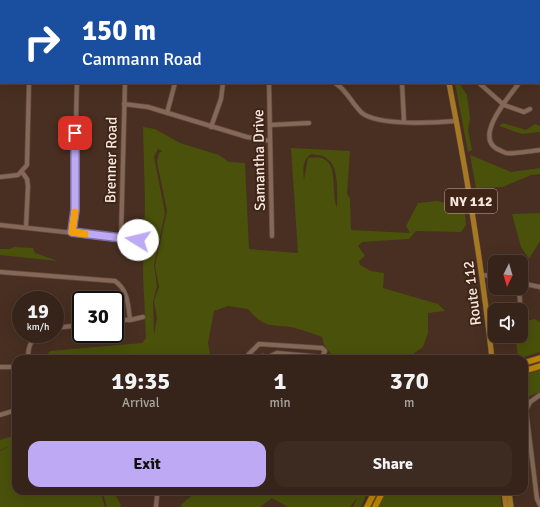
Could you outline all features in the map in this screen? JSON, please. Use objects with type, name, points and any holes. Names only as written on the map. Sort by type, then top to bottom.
[{"type":"highway","points":[[528,362],[540,358]]},
{"type":"highway","points":[[528,370],[540,366]]},
{"type":"highway","points":[[367,507],[372,495]]},
{"type":"highway","points":[[375,507],[381,495]]},
{"type":"main road","name":"Route 112","points":[[449,84],[470,192],[483,275],[492,355]]},
{"type":"main road","points":[[504,495],[506,507]]},
{"type":"main road","points":[[510,495],[511,507]]},
{"type":"street","points":[[0,177],[13,176],[22,172],[27,165],[29,84]]},
{"type":"street","points":[[72,232],[75,210],[77,84]]},
{"type":"street","name":"Brenner Road","points":[[122,238],[125,84]]},
{"type":"street","points":[[167,113],[175,84]]},
{"type":"street","points":[[212,127],[221,99],[223,84]]},
{"type":"street","name":"Samantha Drive","points":[[269,84],[272,236]]},
{"type":"street","points":[[336,84],[344,90],[362,113],[380,121],[456,121]]},
{"type":"street","points":[[402,84],[404,121]]},
{"type":"street","points":[[480,84],[504,105],[524,112],[530,109]]},
{"type":"street","points":[[518,84],[488,132],[489,141],[493,146],[505,153],[540,150]]},
{"type":"street","points":[[124,104],[148,107],[254,139],[270,141]]},
{"type":"street","points":[[270,125],[309,123]]},
{"type":"street","points":[[22,172],[27,179],[28,186],[26,227]]},
{"type":"street","points":[[0,225],[138,240]]},
{"type":"street","points":[[0,272],[115,281],[122,286],[127,297],[130,320]]},
{"type":"street","points":[[483,275],[488,276]]},
{"type":"street","points":[[528,284],[540,287]]},
{"type":"street","points":[[520,295],[520,302]]},
{"type":"street","points":[[124,320],[143,317]]},
{"type":"street","points":[[28,355],[31,343]]},
{"type":"street","points":[[248,355],[258,344],[322,348],[325,351],[324,355]]},
{"type":"street","points":[[308,355],[309,348]]},
{"type":"street","points":[[251,351],[254,355]]},
{"type":"street","points":[[273,355],[277,353],[298,355]]},
{"type":"street","points":[[0,367],[12,367]]},
{"type":"street","points":[[528,406],[530,402],[540,395]]},
{"type":"street","points":[[0,415],[12,411]]},
{"type":"street","points":[[528,426],[537,499],[540,505]]},
{"type":"street","points":[[156,495],[156,507]]},
{"type":"green space","points":[[455,84],[460,84],[467,95],[470,119],[468,130],[472,150],[468,152]]},
{"type":"green space","points":[[503,123],[526,130],[535,124],[540,126],[540,132],[522,134],[499,126]]},
{"type":"green space","points":[[143,127],[155,129],[180,143],[219,155],[229,162],[245,163],[249,249],[298,253],[291,148],[350,151],[347,194],[350,198],[351,230],[410,233],[406,226],[418,203],[436,201],[464,206],[466,225],[461,232],[416,231],[409,239],[362,242],[358,246],[365,256],[359,261],[360,265],[371,271],[384,273],[383,288],[438,304],[445,311],[428,313],[428,333],[423,347],[412,355],[334,355],[330,353],[324,345],[322,337],[298,329],[266,324],[260,321],[248,309],[228,306],[214,311],[208,343],[210,355],[47,355],[50,351],[142,343],[146,338],[143,275],[145,203]],"holes":[[[158,149],[162,151],[159,153],[157,162],[167,211],[155,266],[159,287],[154,301],[157,318],[154,335],[153,302],[157,286],[154,265],[165,213],[154,157]],[[311,154],[325,157],[334,167],[337,181],[337,208],[333,173],[326,160],[319,158],[308,158],[304,180],[303,169],[306,159]]]},
{"type":"green space","points":[[470,155],[511,172],[540,168],[540,174],[531,175],[503,187],[476,188]]},
{"type":"green space","points":[[540,213],[540,241],[529,259],[528,255],[526,255],[521,247],[512,214]]},
{"type":"green space","points":[[14,247],[33,248],[35,253],[58,261],[0,255],[0,249],[10,249]]},
{"type":"green space","points":[[534,319],[540,322],[540,352],[528,356],[518,355],[516,343],[528,343],[528,321]]},
{"type":"green space","points":[[540,370],[540,392],[528,397],[528,374]]},
{"type":"green space","points":[[12,436],[12,495],[101,495],[105,507],[0,507],[0,451],[10,446],[0,450],[0,440]]},
{"type":"green space","points":[[103,495],[115,495],[121,505],[120,507],[107,507]]},
{"type":"green space","points":[[192,495],[366,495],[361,507],[353,507],[357,498],[350,507],[288,507],[272,498],[260,507],[181,507],[182,504]]},
{"type":"green space","points":[[384,495],[500,495],[502,507],[379,507]]},
{"type":"slow traffic","points":[[75,212],[72,232],[85,234]]},
{"type":"route","points":[[75,133],[75,210],[72,232],[138,240]]}]
